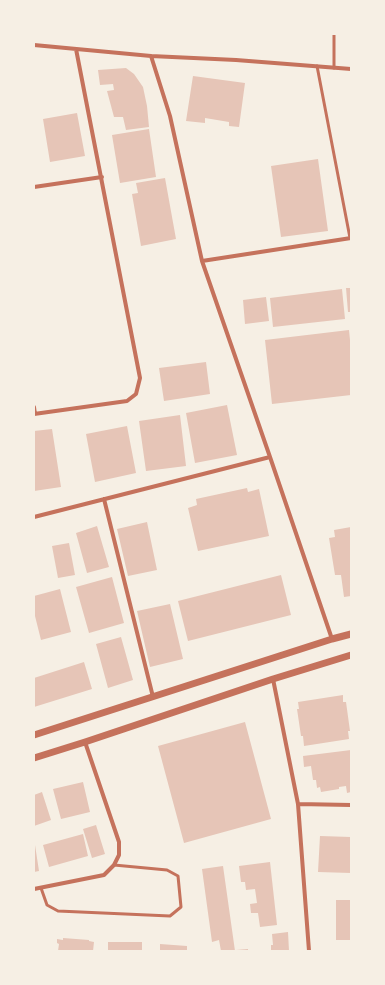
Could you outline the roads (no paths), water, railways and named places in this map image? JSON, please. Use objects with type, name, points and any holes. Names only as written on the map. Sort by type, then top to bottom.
[{"type":"street","points":[[34,45],[151,56],[236,60],[351,69]]},
{"type":"street","points":[[34,407],[34,414],[127,401],[136,394],[140,378],[76,49]]},
{"type":"street","points":[[151,56],[170,116],[202,261],[332,639]]},
{"type":"street","points":[[34,187],[102,177]]},
{"type":"street","points":[[202,261],[350,238]]},
{"type":"street","points":[[34,517],[270,457]]},
{"type":"street","points":[[104,499],[153,697]]},
{"type":"street","points":[[34,736],[351,634]]},
{"type":"street","points":[[34,758],[273,679],[351,655]]},
{"type":"street","points":[[273,679],[298,804],[309,951]]},
{"type":"street","points":[[34,889],[104,874],[114,865],[119,855],[119,842],[85,742]]},
{"type":"street","points":[[298,804],[351,805]]},
{"type":"lane","points":[[334,34],[334,68]]},
{"type":"lane","points":[[317,66],[350,238]]},
{"type":"lane","points":[[41,888],[47,905],[58,911],[170,916],[181,907],[178,876],[167,870],[114,865]]}]
